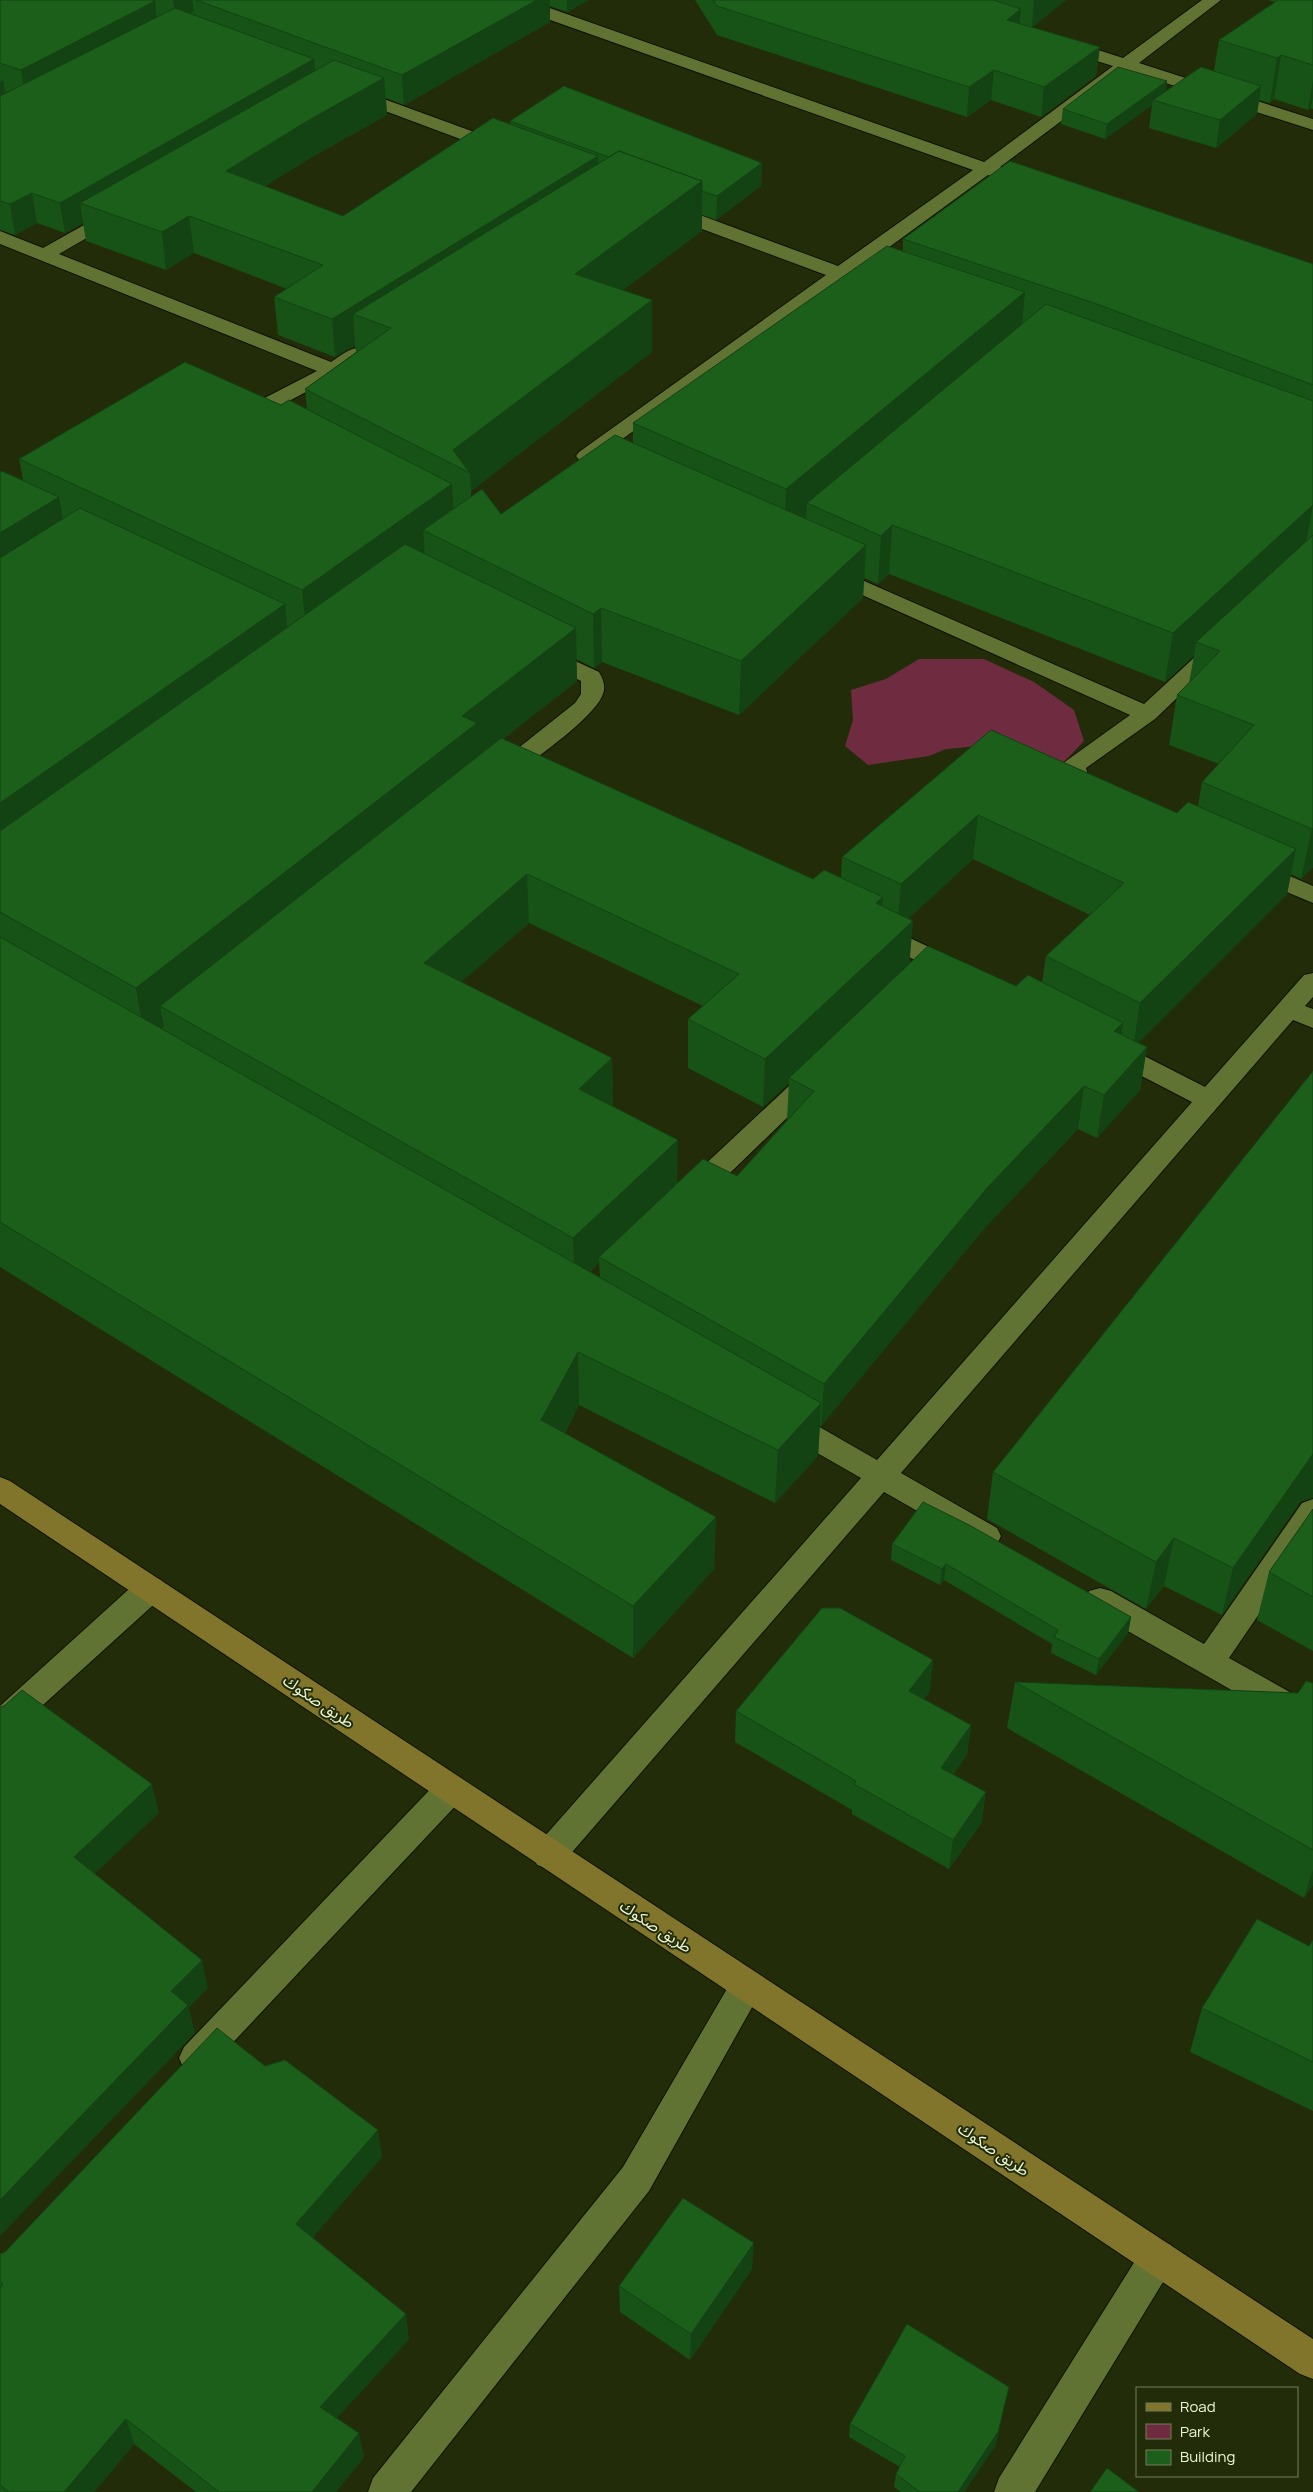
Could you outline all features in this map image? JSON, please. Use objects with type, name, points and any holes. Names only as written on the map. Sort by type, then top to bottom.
[{"type":"street","points":[[511,0],[1015,178]]},
{"type":"street","points":[[583,466],[840,274],[987,168],[1213,0]]},
{"type":"street","points":[[1044,38],[1312,124]]},
{"type":"street","points":[[336,87],[518,154]]},
{"type":"street","points":[[647,202],[868,283]]},
{"type":"street","points":[[44,255],[130,205]]},
{"type":"street","points":[[0,237],[333,370]]},
{"type":"street","points":[[284,437],[266,428],[258,418],[260,408],[333,370],[375,344]]},
{"type":"street","points":[[814,565],[1147,714]]},
{"type":"street","points":[[1114,806],[1080,788],[1074,766],[1147,714],[1234,634]]},
{"type":"street","points":[[482,789],[583,708],[592,696],[594,687],[591,677],[521,642]]},
{"type":"street","points":[[513,764],[540,776]]},
{"type":"street","points":[[1231,859],[1313,895]]},
{"type":"street","points":[[862,924],[971,978]]},
{"type":"street","points":[[914,981],[936,960]]},
{"type":"street","points":[[550,1856],[1209,1100],[1301,1014],[1313,981]]},
{"type":"street","points":[[1086,1037],[1209,1100]]},
{"type":"street","points":[[678,1206],[829,1063]]},
{"type":"street","points":[[768,1412],[1010,1549]]},
{"type":"street","name":"طريق صكوك","points":[[0,1489],[1313,2361]]},
{"type":"street","points":[[1208,1662],[1313,1511]]},
{"type":"street","points":[[1079,1588],[1313,1721]]},
{"type":"street","points":[[0,1725],[150,1589]]},
{"type":"street","points":[[178,2078],[450,1789]]},
{"type":"street","points":[[388,2492],[636,2179],[747,1986]]},
{"type":"street","points":[[1013,2492],[1158,2258]]},
{"type":"green space","points":[[919,659],[984,659],[1034,682],[1074,710],[1084,741],[1064,762],[1028,749],[979,746],[946,749],[929,756],[868,765],[845,746],[853,720],[851,690],[886,679]]},
{"type":"building","points":[[0,0],[155,1],[21,70],[0,63]]},
{"type":"building","points":[[196,0],[537,0],[402,75]]},
{"type":"building","points":[[713,0],[993,0],[1021,9],[1007,20],[1100,47],[1044,87],[994,70],[969,87],[717,6]]},
{"type":"building","points":[[1278,0],[1313,0],[1313,65],[1281,55],[1277,58],[1219,40]]},
{"type":"building","points":[[175,8],[314,59],[60,203],[32,193],[10,204],[0,201],[0,96]]},
{"type":"building","points":[[334,60],[384,78],[309,120],[226,171],[343,216],[493,118],[598,156],[332,319],[274,297],[323,265],[189,216],[162,232],[80,203]]},
{"type":"building","points":[[1118,67],[1167,81],[1107,124],[1063,109]]},
{"type":"building","points":[[1201,67],[1261,86],[1220,120],[1153,100]]},
{"type":"building","points":[[564,86],[762,163],[717,196],[702,191],[702,181],[619,151],[609,157],[510,121]]},
{"type":"building","points":[[619,151],[702,181],[575,274],[652,300],[453,450],[470,473],[305,389],[391,328],[353,314]]},
{"type":"building","points":[[1010,161],[1313,264],[1313,385],[1094,303],[903,239]]},
{"type":"building","points":[[887,246],[1025,292],[786,489],[633,423]]},
{"type":"building","points":[[1046,304],[1313,401],[1313,505],[1173,633],[892,525],[881,536],[807,503]]},
{"type":"building","points":[[185,362],[281,405],[289,400],[452,484],[302,590],[19,459]]},
{"type":"building","points":[[615,435],[866,545],[741,661],[601,608],[593,614],[423,530],[482,489],[501,514]]},
{"type":"building","points":[[2,471],[59,497],[0,533],[0,472]]},
{"type":"building","points":[[80,508],[285,604],[0,803],[0,558]]},
{"type":"building","points":[[1313,535],[1312,829],[1202,782],[1254,725],[1177,695],[1220,651],[1196,642]]},
{"type":"building","points":[[405,544],[576,628],[462,716],[477,723],[136,988],[0,912],[0,831]]},
{"type":"building","points":[[991,730],[1177,813],[1188,802],[1296,849],[1140,1003],[1046,956],[1124,883],[978,815],[901,884],[842,857]]},
{"type":"building","points":[[501,738],[813,879],[824,870],[883,897],[876,903],[913,921],[765,1059],[688,1019],[739,974],[527,874],[424,963],[612,1058],[579,1089],[678,1140],[573,1238],[160,1006]]},
{"type":"building","points":[[0,937],[821,1403],[778,1450],[578,1352],[541,1420],[716,1517],[633,1606],[0,1222]]},
{"type":"building","points":[[928,946],[1016,986],[1028,975],[1123,1023],[1114,1031],[1147,1047],[1104,1095],[1084,1086],[987,1188],[824,1384],[599,1257],[703,1159],[737,1176],[814,1091],[789,1078]]},
{"type":"building","points":[[1313,1071],[1313,1454],[1233,1568],[1174,1538],[1156,1562],[993,1472]]},
{"type":"building","points":[[923,1502],[971,1526],[1131,1617],[1099,1659],[1054,1637],[1058,1630],[946,1564],[942,1569],[892,1544]]},
{"type":"building","points":[[1313,1509],[1313,1597],[1269,1572]]},
{"type":"building","points":[[822,1608],[840,1608],[933,1660],[909,1691],[971,1725],[941,1768],[986,1792],[953,1840],[854,1784],[856,1781],[736,1711]]},
{"type":"building","points":[[1306,1681],[1313,1683],[1313,1850],[1015,1682],[1298,1693]]},
{"type":"building","points":[[22,1690],[152,1784],[74,1857],[202,1960],[171,1991],[188,2005],[0,2200],[0,1707],[4,1706]]},
{"type":"building","points":[[1257,1919],[1309,1946],[1313,1940],[1313,2062],[1202,2008]]},
{"type":"building","points":[[217,2028],[265,2066],[285,2060],[378,2130],[296,2224],[406,2314],[320,2407],[359,2433],[312,2492],[219,2492],[126,2419],[64,2492],[9,2492],[0,2485],[0,2288],[3,2284],[0,2282],[0,2254],[5,2252]]},
{"type":"building","points":[[683,2198],[754,2243],[691,2334],[619,2286]]},
{"type":"building","points":[[907,2324],[1009,2387],[998,2432],[958,2492],[920,2492],[896,2474],[905,2456],[850,2424]]},
{"type":"building","points":[[1107,2468],[1139,2492],[1090,2492]]}]
